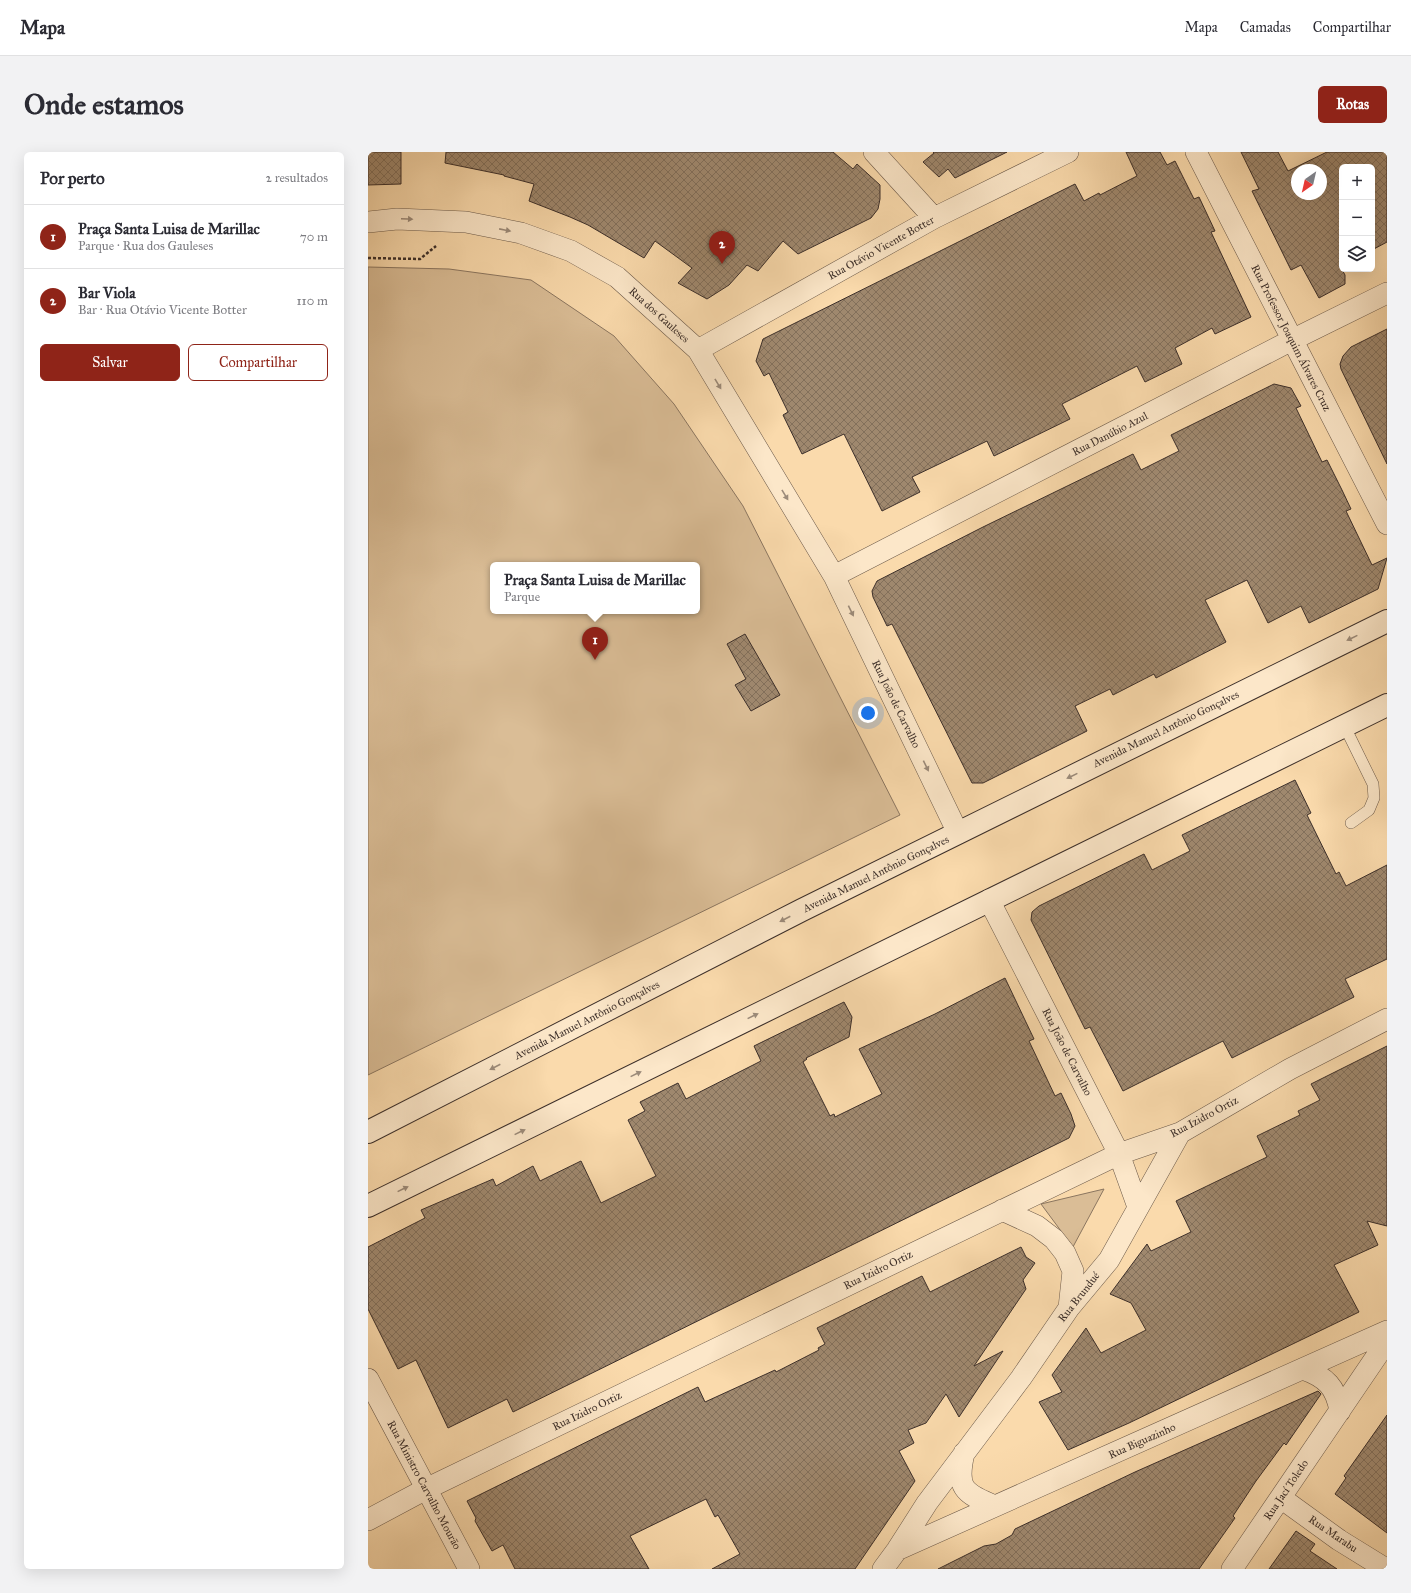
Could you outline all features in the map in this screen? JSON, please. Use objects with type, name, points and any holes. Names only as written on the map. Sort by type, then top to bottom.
[{"type":"main road","name":"Avenida Manuel Antônio Gonçalves","points":[[368,1132],[802,910],[1387,621]]},
{"type":"main road","points":[[368,1206],[1387,705]]},
{"type":"street","points":[[874,152],[934,218]]},
{"type":"street","name":"Rua Otávio Vicente Botter","points":[[698,350],[934,218],[1068,152]]},
{"type":"street","name":"Rua Professor Joaquim Álvares Cruz","points":[[1196,152],[1387,524]]},
{"type":"street","name":"Rua dos Gauleses","points":[[368,222],[398,219],[466,222],[521,233],[571,251],[618,277],[698,350],[834,576]]},
{"type":"street","name":"Rua Danúbio Azul","points":[[834,576],[1292,340],[1387,293]]},
{"type":"street","name":"Rua João de Carvalho","points":[[834,576],[958,833]]},
{"type":"street","name":"Rua João de Carvalho","points":[[989,900],[1119,1154],[1138,1207]]},
{"type":"street","name":"Rua Izidro Ortiz","points":[[368,1520],[426,1489],[1119,1154],[1180,1133],[1290,1070],[1387,1019]]},
{"type":"street","name":"Rua Brundué","points":[[883,1569],[927,1503],[1021,1378],[1069,1308],[1109,1260],[1180,1133]]},
{"type":"street","points":[[1002,1210],[1037,1226],[1054,1239],[1065,1253],[1073,1271],[1069,1308]]},
{"type":"street","name":"Rua Biguazinho","points":[[897,1550],[1387,1331]]},
{"type":"street","name":"Rua Jací Toledo","points":[[1232,1569],[1387,1341]]},
{"type":"street","points":[[1304,1369],[1322,1378],[1332,1388],[1337,1397],[1340,1411]]},
{"type":"street","name":"Rua Ministro Carvalho Mourão","points":[[368,1379],[469,1569]]},
{"type":"street","name":"Rua Brundué","points":[[964,1452],[960,1471],[961,1483],[969,1494],[995,1506]]},
{"type":"street","name":"Rua Marabu","points":[[1281,1498],[1339,1540],[1386,1569]]},
{"type":"lane","points":[[1344,726],[1373,784],[1374,798],[1369,810],[1351,823]]},
{"type":"path","points":[[368,258],[420,259]]},
{"type":"shaded area","points":[[368,267],[449,269],[531,280],[614,336],[674,404],[743,506],[900,815],[368,1075]]},
{"type":"shaded area","points":[[1104,1189],[1067,1258],[1061,1231],[1041,1204]]},
{"type":"building","points":[[368,152],[401,152],[401,184],[368,185]]},
{"type":"building","points":[[446,152],[833,152],[853,169],[857,164],[880,185],[880,199],[878,209],[871,218],[798,254],[783,241],[758,271],[747,265],[729,285],[707,299],[678,283],[692,268],[655,241],[644,258],[588,225],[529,201],[534,184],[504,175],[445,163]]},
{"type":"building","points":[[933,152],[1007,152],[955,178],[948,169],[939,177],[923,162],[934,153]]},
{"type":"building","points":[[1126,152],[1160,152],[1167,165],[1175,161],[1194,199],[1199,197],[1215,231],[1211,232],[1251,317],[1215,334],[1212,328],[1175,348],[1182,364],[1145,382],[1137,366],[1062,404],[1070,419],[994,456],[987,441],[912,477],[920,492],[882,511],[844,434],[802,454],[783,415],[788,412],[769,373],[764,376],[756,361],[763,339],[1075,184],[1084,201],[1099,193],[1100,195],[1137,176]]},
{"type":"building","points":[[1241,152],[1278,152],[1288,171],[1291,170],[1291,200],[1327,200],[1327,164],[1302,164],[1327,152],[1387,152],[1387,242],[1375,248],[1375,164],[1339,164],[1339,272],[1343,272],[1345,275],[1345,284],[1319,298],[1301,265],[1291,270],[1252,191],[1259,189]]},
{"type":"building","points":[[1387,329],[1387,464],[1341,369],[1340,364],[1343,356],[1351,347]]},
{"type":"building","points":[[1274,384],[1291,388],[1301,406],[1296,408],[1322,462],[1327,460],[1342,490],[1351,509],[1346,511],[1372,565],[1387,558],[1378,589],[1309,623],[1301,606],[1268,623],[1247,580],[1205,600],[1226,642],[1156,678],[1154,674],[1113,695],[1110,689],[1075,706],[1087,731],[983,783],[972,783],[892,624],[887,626],[873,597],[872,591],[877,581],[983,527],[1133,454],[1141,470],[1179,451],[1171,435]]},
{"type":"building","points":[[745,634],[780,695],[751,711],[735,685],[746,679],[727,644]]},
{"type":"building","points":[[1295,780],[1311,813],[1307,815],[1336,874],[1339,872],[1346,886],[1387,865],[1387,959],[1345,979],[1354,997],[1232,1058],[1223,1041],[1123,1091],[1090,1027],[1085,1029],[1031,920],[1032,912],[1039,906],[1144,854],[1152,870],[1190,851],[1182,835]]},
{"type":"building","points":[[1005,978],[1034,1039],[1029,1041],[1055,1096],[1061,1093],[1071,1114],[1075,1126],[1069,1138],[513,1412],[507,1399],[448,1428],[416,1360],[398,1369],[368,1309],[368,1247],[425,1218],[421,1210],[493,1179],[496,1186],[533,1166],[540,1181],[581,1161],[601,1203],[656,1176],[628,1120],[645,1111],[640,1102],[678,1083],[686,1099],[761,1061],[754,1046],[844,1002],[852,1017],[849,1037],[806,1058],[807,1059],[803,1062],[830,1116],[834,1114],[835,1117],[882,1094],[859,1049],[935,1014]]},
{"type":"building","points":[[1387,1046],[1387,1226],[1367,1221],[1378,1245],[1334,1265],[1359,1312],[1129,1423],[1068,1450],[1039,1402],[1062,1392],[1052,1375],[1086,1328],[1101,1353],[1146,1330],[1131,1303],[1110,1294],[1147,1244],[1151,1251],[1191,1232],[1176,1201],[1267,1157],[1257,1136],[1300,1115],[1298,1111],[1320,1100],[1311,1084]]},
{"type":"building","points":[[1021,1247],[1026,1257],[1035,1263],[1023,1280],[1026,1289],[974,1366],[1003,1351],[959,1417],[946,1394],[926,1423],[908,1430],[914,1443],[899,1451],[915,1481],[855,1569],[712,1569],[740,1554],[718,1515],[715,1517],[706,1499],[630,1536],[649,1569],[515,1569],[503,1545],[492,1551],[475,1521],[476,1518],[467,1501],[698,1387],[705,1402],[775,1370],[776,1372],[819,1350],[818,1348],[825,1344],[817,1328],[922,1276],[930,1292]]},
{"type":"building","points":[[1318,1391],[1321,1394],[1286,1445],[1284,1443],[1256,1481],[1233,1516],[1235,1518],[1199,1569],[938,1569],[984,1546],[996,1544],[1012,1535],[1015,1529],[1135,1472]]},
{"type":"building","points":[[1387,1415],[1387,1533],[1335,1494],[1346,1478],[1344,1476]]},
{"type":"building","points":[[1296,1531],[1315,1544],[1310,1551],[1337,1569],[1269,1569]]},
{"type":"place","name":"Bar Viola","points":[[722,264]]},
{"type":"place","name":"Praça Santa Luisa de Marillac","points":[[595,660]]}]
